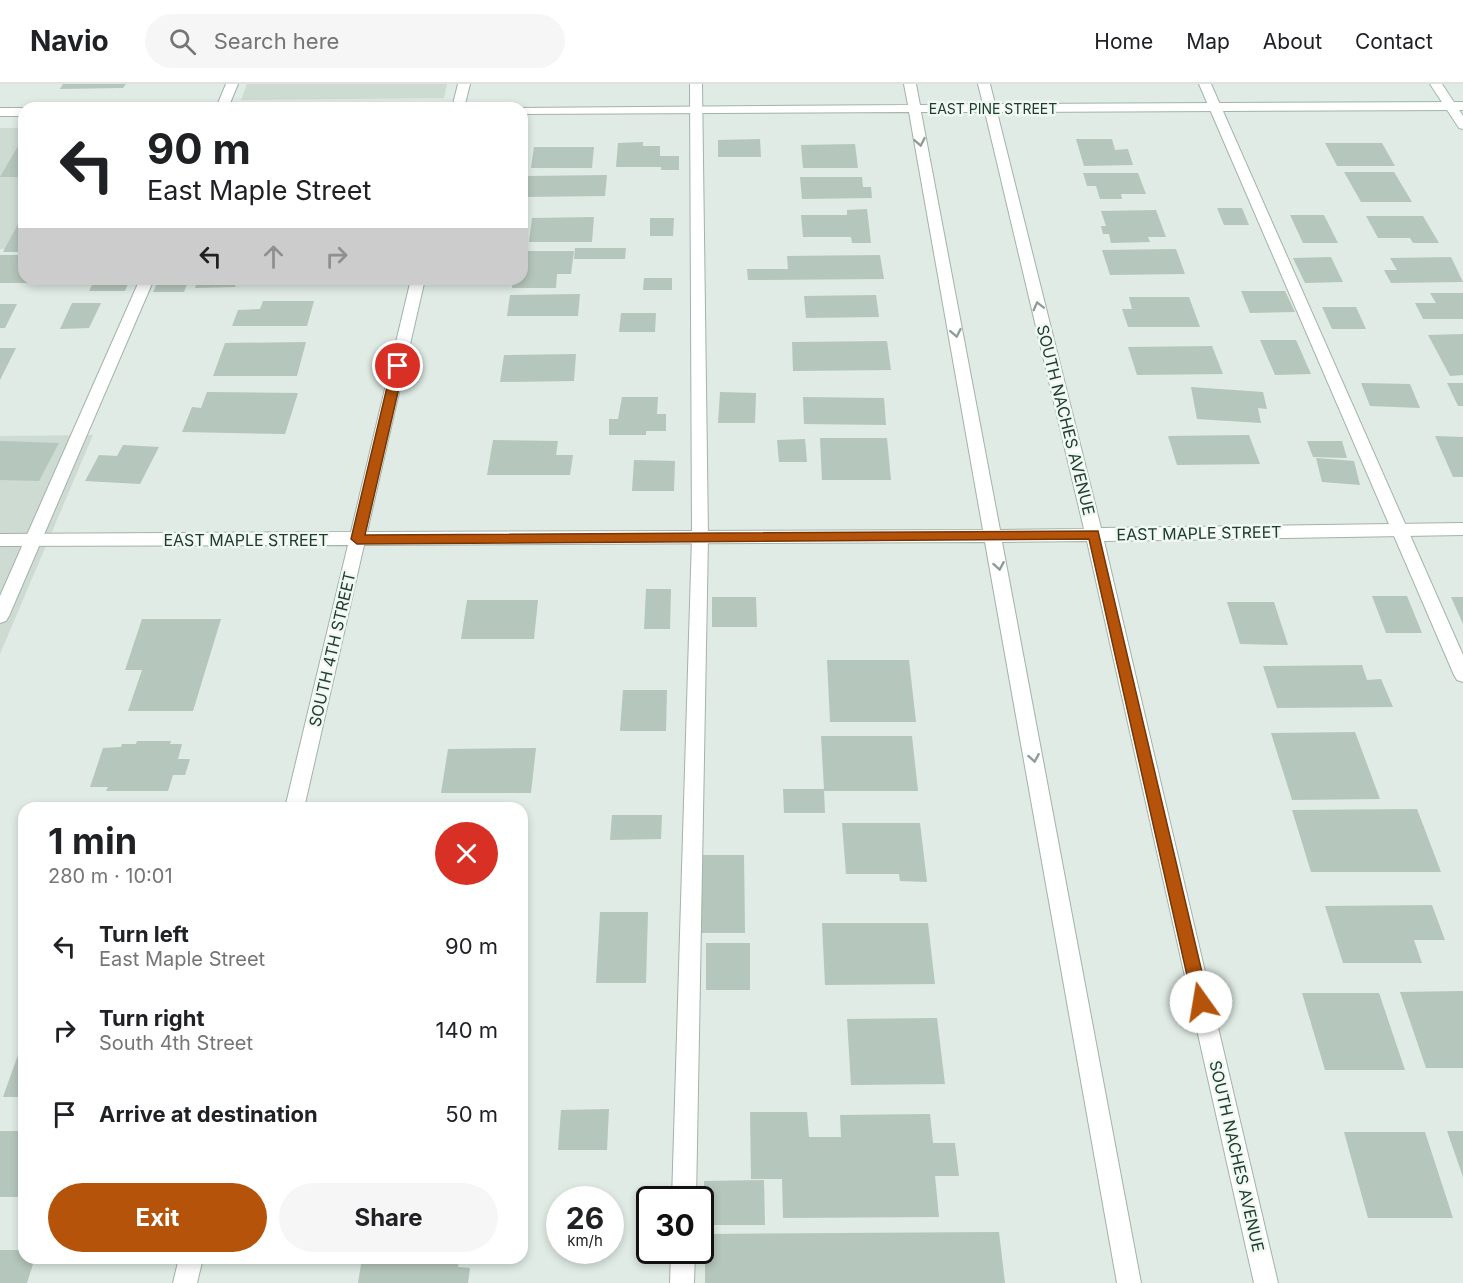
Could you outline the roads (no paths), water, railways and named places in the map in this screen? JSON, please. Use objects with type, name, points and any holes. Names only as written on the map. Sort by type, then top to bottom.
[{"type":"street","points":[[224,102],[232,84]]},
{"type":"street","points":[[460,102],[464,84]]},
{"type":"street","points":[[684,1186],[700,537],[696,84]]},
{"type":"street","points":[[910,84],[1129,1283]]},
{"type":"street","name":"SOUTH NACHES AVENUE","points":[[984,84],[1094,534],[1266,1283]]},
{"type":"street","points":[[1205,84],[1463,675]]},
{"type":"street","points":[[1436,84],[1457,106],[1463,125]]},
{"type":"street","name":"EAST PINE STREET","points":[[528,110],[1457,106]]},
{"type":"street","points":[[0,112],[18,112]]},
{"type":"street","points":[[0,616],[144,285]]},
{"type":"street","name":"SOUTH 4TH STREET","points":[[296,802],[417,285]]},
{"type":"street","name":"EAST MAPLE STREET","points":[[0,540],[994,536],[1463,529]]},
{"type":"street","points":[[185,1283],[190,1264]]},
{"type":"street","points":[[682,1283],[683,1264]]}]
